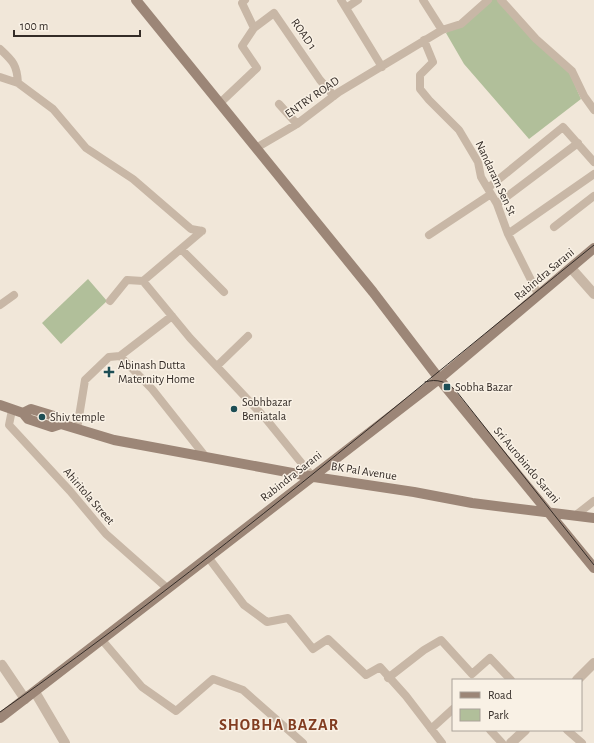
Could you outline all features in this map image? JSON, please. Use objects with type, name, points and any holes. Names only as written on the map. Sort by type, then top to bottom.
[{"type":"main road","name":"Sri Aurobindo Sarani","points":[[136,0],[373,292],[439,379],[594,568]]},
{"type":"main road","name":"Rabindra Sarani","points":[[0,718],[439,379],[594,248]]},
{"type":"main road","name":"BK Pal Avenue","points":[[0,405],[23,413],[28,419],[52,427],[61,424],[114,440],[472,503],[594,518]]},
{"type":"street","points":[[220,103],[257,68],[242,46],[254,28],[242,3],[245,0]]},
{"type":"street","points":[[341,0],[382,67]]},
{"type":"street","points":[[346,8],[358,0]]},
{"type":"street","points":[[423,0],[442,30]]},
{"type":"street","name":"ENTRY ROAD","points":[[256,148],[297,124],[334,96],[424,40],[442,30],[461,24],[488,0]]},
{"type":"street","points":[[501,0],[536,39],[572,71],[584,96],[594,110]]},
{"type":"street","name":"ROAD 1","points":[[254,28],[274,13],[320,80],[334,96]]},
{"type":"street","name":"Nandaram Sen St","points":[[424,40],[433,62],[420,75],[420,89],[458,130],[478,162],[481,177],[497,204],[508,234],[538,294]]},
{"type":"street","points":[[0,49],[11,59],[17,69],[18,83]]},
{"type":"street","points":[[0,77],[18,83],[53,110],[86,148],[133,179],[191,229],[202,231],[144,281],[127,280],[110,301]]},
{"type":"street","points":[[280,104],[297,124]]},
{"type":"street","points":[[429,235],[489,191],[563,127],[594,162]]},
{"type":"street","points":[[497,204],[578,143]]},
{"type":"street","points":[[508,234],[594,174]]},
{"type":"street","points":[[554,227],[594,196]]},
{"type":"street","points":[[181,249],[224,292]]},
{"type":"street","points":[[571,268],[594,294]]},
{"type":"street","points":[[144,281],[190,338],[266,419],[312,476]]},
{"type":"street","points":[[0,305],[14,296]]},
{"type":"street","points":[[77,429],[84,380],[109,357],[120,356],[172,316]]},
{"type":"street","points":[[217,366],[248,336]]},
{"type":"street","points":[[120,356],[152,389],[205,456]]},
{"type":"street","name":"Ahiritola Street","points":[[12,410],[9,425],[70,491],[106,534],[167,588]]},
{"type":"street","points":[[576,515],[594,501]]},
{"type":"street","points":[[208,557],[244,605],[266,622],[288,618],[313,649],[328,638],[366,675],[380,667],[388,678],[406,696],[442,743]]},
{"type":"street","points":[[102,640],[142,687],[176,711],[213,679],[243,690],[303,743]]},
{"type":"street","points":[[388,678],[424,650],[441,640],[472,674],[490,658],[510,679]]},
{"type":"street","points":[[578,679],[594,663]]},
{"type":"street","points":[[0,666],[2,666],[25,699]]},
{"type":"street","points":[[35,692],[65,743]]},
{"type":"street","points":[[430,728],[452,709]]},
{"type":"street","points":[[491,731],[502,743]]},
{"type":"street","points":[[511,743],[524,731]]},
{"type":"street","points":[[568,731],[582,743]]},
{"type":"green space","points":[[492,0],[498,0],[570,74],[581,99],[529,139],[464,64],[446,33]]},
{"type":"green space","points":[[88,279],[107,301],[61,344],[42,323]]},
{"type":"tram line","points":[[0,712],[77,657],[227,543],[594,245]]},
{"type":"tram line","points":[[425,382],[434,380],[446,383],[457,392],[594,565]]},
{"type":"place","name":"Abinash Dutta Maternity Home","points":[[109,372]]},
{"type":"place","name":"Sobha Bazar","points":[[447,387]]},
{"type":"place","name":"Sobhbazar Beniatala","points":[[234,409]]},
{"type":"place","name":"Shiv temple","points":[[42,417]]},
{"type":"district","name":"SHOBHA BAZAR","points":[[279,725]]}]
